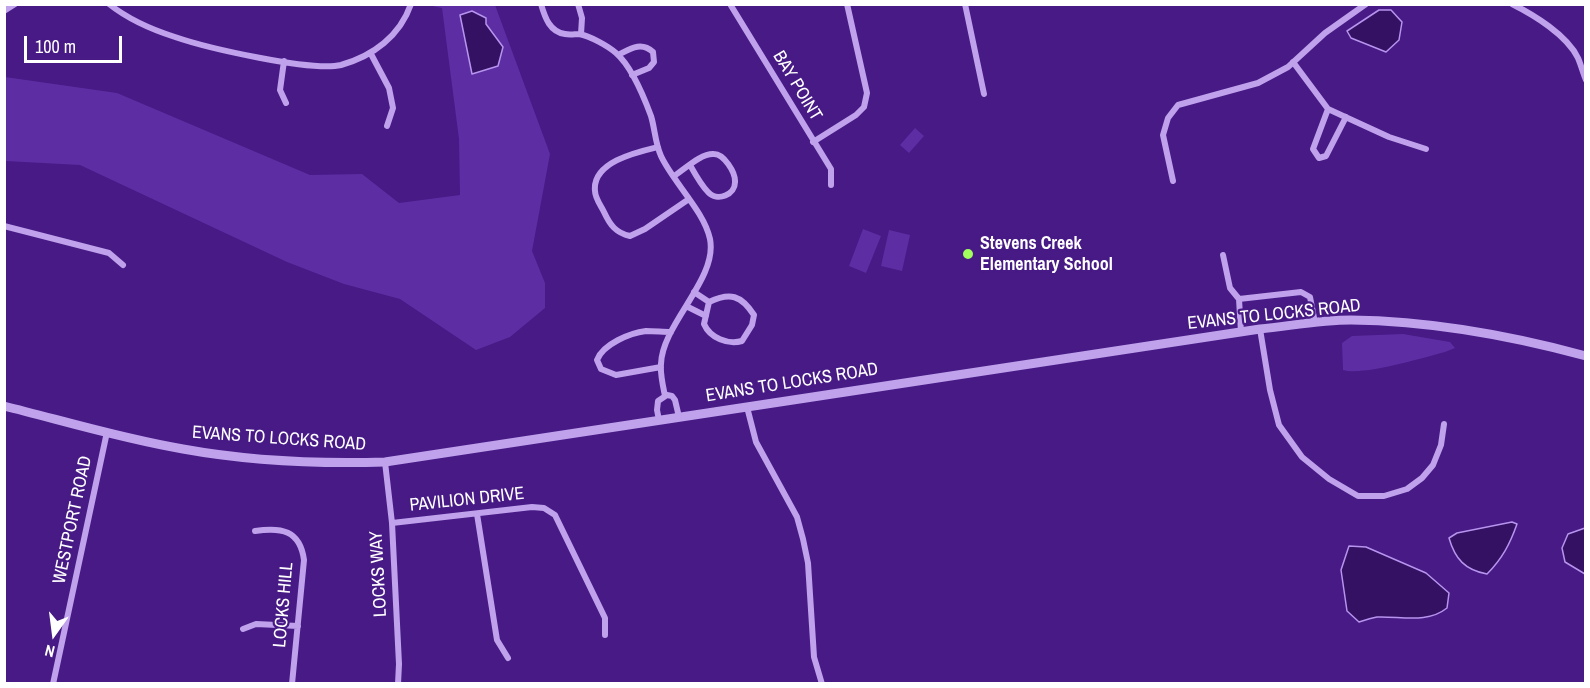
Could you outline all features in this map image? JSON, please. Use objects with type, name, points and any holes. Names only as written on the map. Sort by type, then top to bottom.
[{"type":"street","points":[[4,11],[15,4]]},
{"type":"street","points":[[109,4],[146,25],[177,38],[284,61],[326,66],[340,65],[371,54],[397,31],[411,4]]},
{"type":"street","points":[[541,4],[552,28],[564,34],[581,34],[613,50],[623,59],[651,117],[661,157],[689,199],[710,237],[711,254],[708,268],[671,332],[664,351],[661,367],[665,396]]},
{"type":"street","points":[[578,4],[582,18],[581,34]]},
{"type":"street","name":"BAY POINT","points":[[730,4],[831,169],[831,185]]},
{"type":"street","points":[[813,142],[856,115],[864,107],[866,100],[865,78],[847,4]]},
{"type":"street","points":[[964,4],[984,94]]},
{"type":"street","points":[[1173,182],[1163,135],[1168,118],[1178,105],[1200,97],[1258,83],[1288,67],[1325,33],[1366,4]]},
{"type":"street","points":[[1512,4],[1534,15],[1558,35],[1577,56],[1586,80]]},
{"type":"street","points":[[618,55],[642,45],[652,52],[654,62],[649,68],[632,75]]},
{"type":"street","points":[[371,54],[389,88],[393,108],[387,126]]},
{"type":"street","points":[[284,61],[280,90],[286,103]]},
{"type":"street","points":[[1293,62],[1328,109],[1389,137],[1426,149]]},
{"type":"street","points":[[1328,109],[1313,149],[1319,158],[1326,156],[1346,117]]},
{"type":"street","points":[[658,147],[630,155],[612,163],[601,172],[594,188],[595,195],[608,219],[615,229],[630,236],[645,229],[689,199]]},
{"type":"street","points":[[674,176],[690,165],[707,154],[717,153],[723,157],[735,179],[735,185],[731,192],[715,198],[690,165]]},
{"type":"street","points":[[4,226],[109,253],[123,265]]},
{"type":"street","points":[[1223,255],[1230,288],[1239,299],[1241,332]]},
{"type":"street","points":[[694,292],[709,302]]},
{"type":"street","points":[[1239,299],[1301,292],[1310,297],[1315,323]]},
{"type":"street","points":[[730,295],[741,300],[754,315],[747,335],[742,341],[736,343],[719,339],[710,333],[704,324],[709,302],[720,296],[730,295]]},
{"type":"street","points":[[686,306],[706,316]]},
{"type":"street","name":"EVANS TO LOCKS ROAD","points":[[4,406],[181,449],[224,455],[310,461],[385,462],[1260,329],[1348,320],[1416,323],[1486,332],[1586,357]]},
{"type":"street","points":[[1260,329],[1270,390],[1279,425],[1302,457],[1329,479],[1358,496],[1384,496],[1407,489],[1422,478],[1433,465],[1441,445],[1444,424]]},
{"type":"street","points":[[661,367],[616,375],[601,369],[597,360],[608,346],[630,336],[645,331],[671,332]]},
{"type":"street","points":[[659,420],[658,401],[665,396],[672,396],[675,400],[679,417]]},
{"type":"street","points":[[747,407],[756,442],[797,517],[800,528],[808,563],[814,657],[822,684]]},
{"type":"street","name":"WESTPORT ROAD","points":[[52,684],[108,432]]},
{"type":"street","name":"LOCKS WAY","points":[[385,462],[392,523],[398,684]]},
{"type":"street","name":"PAVILION DRIVE","points":[[392,523],[532,507],[544,508],[555,515],[605,618],[605,635]]},
{"type":"street","points":[[477,514],[497,640],[508,658]]},
{"type":"street","name":"LOCKS HILL","points":[[255,531],[279,529],[292,534],[303,549],[304,560],[292,684]]},
{"type":"street","points":[[243,629],[256,624],[298,626]]},
{"type":"shaded area","points":[[427,5],[495,5],[550,154],[532,251],[545,283],[545,308],[510,337],[476,350],[400,299],[344,284],[287,262],[80,165],[5,161],[5,77],[117,93],[310,175],[362,174],[399,203],[460,195],[459,139],[442,8]]},
{"type":"shaded area","points":[[1379,10],[1391,10],[1402,22],[1399,40],[1386,52],[1351,38],[1347,31]]},
{"type":"shaded area","points":[[472,11],[486,18],[486,24],[503,47],[498,66],[472,74],[460,15]]},
{"type":"shaded area","points":[[915,128],[924,136],[909,153],[900,145]]},
{"type":"shaded area","points":[[863,229],[881,236],[866,273],[849,266]]},
{"type":"shaded area","points":[[889,230],[910,235],[902,271],[881,266]]},
{"type":"shaded area","points":[[1403,334],[1450,342],[1455,348],[1378,369],[1343,370],[1342,343],[1352,336]]},
{"type":"shaded area","points":[[1512,522],[1517,524],[1508,545],[1487,574],[1467,566],[1454,552],[1449,538],[1457,533]]},
{"type":"shaded area","points":[[1586,528],[1585,574],[1565,562],[1562,548],[1568,534]]},
{"type":"shaded area","points":[[1349,546],[1366,547],[1426,573],[1449,593],[1447,608],[1422,618],[1377,617],[1359,622],[1347,611],[1341,570]]},
{"type":"place","name":"Stevens Creek Elementary School","points":[[968,254]]}]
